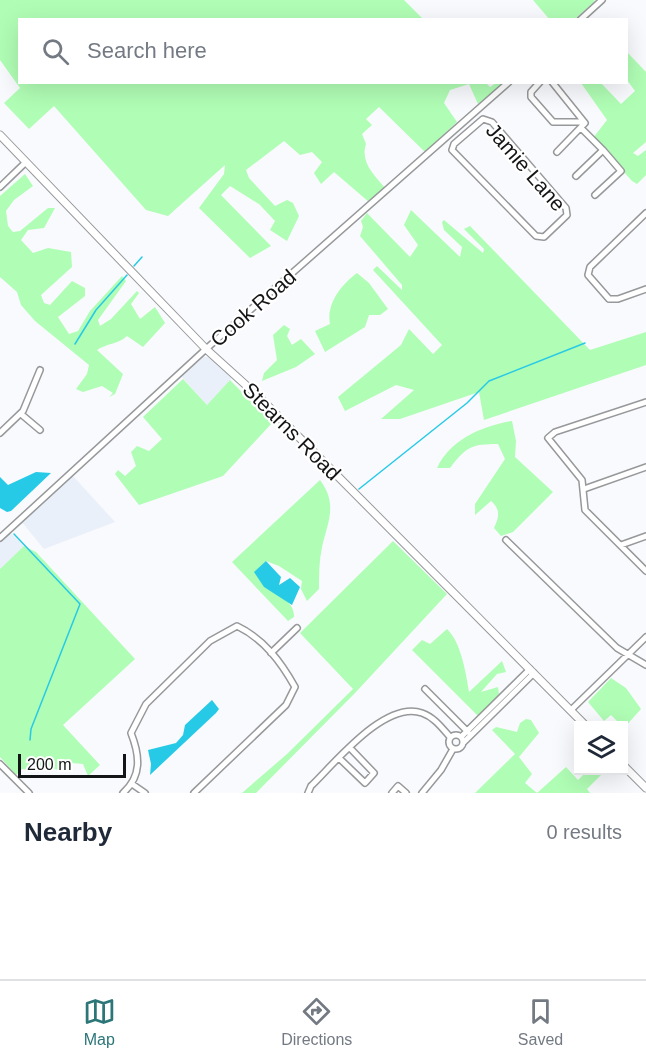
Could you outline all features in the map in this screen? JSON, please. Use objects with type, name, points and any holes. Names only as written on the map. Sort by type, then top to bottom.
[{"type":"main road","name":"Stearns Road","points":[[0,135],[206,349],[259,397],[582,721]]},
{"type":"main road","points":[[628,770],[646,788]]},
{"type":"street","points":[[582,18],[602,0]]},
{"type":"street","name":"Cook Road","points":[[0,536],[206,349],[507,84]]},
{"type":"street","points":[[538,84],[531,92],[531,97],[553,122],[584,122]]},
{"type":"street","points":[[553,84],[584,122]]},
{"type":"street","name":"Jamie Lane","points":[[483,119],[490,120],[566,208],[567,215],[544,237],[536,236],[454,153],[454,144],[473,127],[483,119]]},
{"type":"street","name":"Jamie Lane","points":[[466,120],[473,127]]},
{"type":"street","points":[[557,152],[582,129],[584,122]]},
{"type":"street","points":[[582,129],[621,171],[595,195]]},
{"type":"street","points":[[576,176],[603,150]]},
{"type":"street","points":[[0,187],[26,162]]},
{"type":"street","points":[[646,213],[594,264],[588,276],[609,299],[618,299],[646,289]]},
{"type":"street","points":[[0,433],[21,414],[40,370]]},
{"type":"street","points":[[646,402],[555,432],[548,438],[576,471],[584,489],[585,510],[646,570]]},
{"type":"street","points":[[21,414],[40,430]]},
{"type":"street","points":[[584,489],[646,467]]},
{"type":"street","points":[[0,529],[0,536]]},
{"type":"street","points":[[621,545],[646,536]]},
{"type":"street","points":[[506,540],[627,655],[641,659],[646,665]]},
{"type":"street","points":[[123,793],[132,784],[138,771],[138,757],[131,734],[146,704],[210,641],[237,626],[258,638],[286,670],[296,687],[286,705],[194,793]]},
{"type":"street","points":[[272,653],[297,628]]},
{"type":"street","points":[[572,710],[646,637]]},
{"type":"street","points":[[453,749],[460,748],[462,740],[532,671]]},
{"type":"street","points":[[425,689],[469,733]]},
{"type":"street","points":[[308,793],[311,786],[339,758],[382,720],[403,712],[426,715],[450,736]]},
{"type":"street","points":[[450,736],[455,734],[462,740]]},
{"type":"street","points":[[450,736],[448,743],[453,749]]},
{"type":"street","points":[[339,758],[365,783],[374,773],[350,748]]},
{"type":"street","points":[[422,793],[441,770],[453,749]]},
{"type":"street","points":[[0,764],[29,793]]},
{"type":"street","points":[[132,784],[146,793]]},
{"type":"street","points":[[392,793],[398,786],[406,793]]},
{"type":"shaded area","points":[[204,357],[210,357],[232,378],[207,405],[181,376]]},
{"type":"shaded area","points":[[72,475],[115,522],[44,549],[21,521]]},
{"type":"shaded area","points":[[10,532],[24,546],[0,569],[0,540]]},
{"type":"green space","points":[[0,0],[404,0],[422,18],[18,18],[18,84],[469,84],[450,90],[444,103],[457,122],[425,152],[379,107],[366,119],[372,125],[362,134],[366,144],[366,162],[385,188],[369,202],[334,172],[321,184],[314,173],[322,162],[312,152],[300,155],[284,141],[246,170],[249,178],[275,206],[287,200],[293,203],[299,216],[287,241],[270,230],[275,221],[259,204],[230,186],[221,195],[271,246],[250,258],[199,208],[224,174],[225,165],[168,216],[146,210],[54,106],[29,129],[4,103],[20,88],[0,60]]},
{"type":"green space","points":[[533,0],[595,1],[576,18],[548,18]]},
{"type":"green space","points":[[628,53],[646,72],[646,142],[633,153],[638,156],[646,150],[646,175],[637,184],[593,138],[607,120],[582,84],[602,84],[621,104],[635,91],[628,81]]},
{"type":"green space","points":[[469,84],[487,84],[490,87],[494,84],[503,84],[478,104]]},
{"type":"green space","points":[[25,174],[33,186],[14,200],[6,211],[8,226],[13,232],[20,231],[48,208],[55,208],[44,228],[28,230],[21,240],[33,253],[48,248],[71,252],[72,267],[41,295],[44,303],[50,305],[72,281],[85,288],[85,296],[58,317],[69,334],[78,331],[90,311],[122,276],[126,281],[98,320],[100,326],[111,319],[137,291],[139,293],[131,304],[140,319],[155,307],[165,323],[143,347],[127,336],[97,350],[123,374],[115,394],[109,397],[113,393],[102,386],[83,392],[76,389],[87,374],[89,365],[35,321],[21,305],[17,292],[0,277],[0,196]]},
{"type":"green space","points":[[411,210],[460,257],[462,247],[444,230],[442,222],[444,220],[483,253],[484,249],[464,229],[470,226],[590,350],[646,332],[646,365],[484,420],[479,392],[400,419],[381,419],[414,390],[396,385],[345,411],[338,397],[401,345],[409,329],[433,354],[442,345],[373,270],[377,266],[402,290],[402,285],[360,236],[363,227],[361,221],[367,213],[410,257],[418,245],[404,225]]},
{"type":"green space","points":[[357,273],[369,283],[388,309],[380,315],[369,315],[365,327],[325,352],[315,331],[330,324],[330,309],[336,296],[345,283]]},
{"type":"green space","points":[[284,325],[290,329],[287,336],[292,345],[301,339],[315,354],[296,367],[262,381],[264,373],[277,360],[273,335]]},
{"type":"green space","points":[[183,379],[207,405],[230,380],[272,423],[223,476],[139,505],[115,474],[118,470],[125,476],[136,466],[131,452],[137,446],[149,451],[162,439],[143,417]]},
{"type":"green space","points":[[512,421],[516,441],[515,457],[553,492],[513,532],[501,536],[494,528],[498,514],[491,501],[475,515],[475,504],[505,459],[498,444],[475,446],[460,455],[450,468],[437,468],[450,450],[468,436]]},
{"type":"green space","points":[[320,480],[329,497],[330,513],[320,558],[319,589],[307,601],[301,589],[302,581],[279,566],[266,561],[264,587],[288,602],[294,617],[288,621],[232,562]]},
{"type":"green space","points":[[393,541],[447,594],[355,693],[256,793],[242,793],[287,754],[353,689],[300,633]]},
{"type":"green space","points":[[24,546],[36,552],[135,659],[63,725],[100,765],[88,776],[83,764],[72,763],[58,770],[47,766],[41,771],[22,769],[16,775],[0,757],[0,569]]},
{"type":"green space","points":[[447,629],[459,650],[469,692],[502,661],[506,672],[497,674],[481,692],[498,687],[499,694],[479,717],[412,650],[422,640],[430,644]]},
{"type":"green space","points":[[611,678],[626,688],[641,709],[628,724],[628,721],[617,721],[611,715],[604,721],[588,702]]},
{"type":"green space","points":[[526,719],[531,720],[539,733],[519,757],[532,774],[525,783],[537,793],[475,793],[515,754],[492,730],[496,727],[517,732],[520,723]]},
{"type":"green space","points":[[566,767],[578,780],[583,775],[601,775],[587,789],[590,793],[537,793]]},
{"type":"water","points":[[36,472],[51,473],[11,511],[7,512],[0,508],[0,477],[8,485]]},
{"type":"water","points":[[266,561],[281,577],[279,585],[290,578],[300,587],[292,605],[264,587],[254,572]]},
{"type":"water","points":[[212,700],[219,709],[216,713],[150,775],[151,764],[148,750],[176,743],[183,735],[185,725]]},
{"type":"waterway","points":[[134,266],[142,257]]},
{"type":"waterway","points":[[75,344],[96,310],[127,275]]},
{"type":"waterway","points":[[359,489],[467,403],[489,381],[585,343]]},
{"type":"waterway","points":[[14,534],[80,604],[31,729],[30,740]]}]
